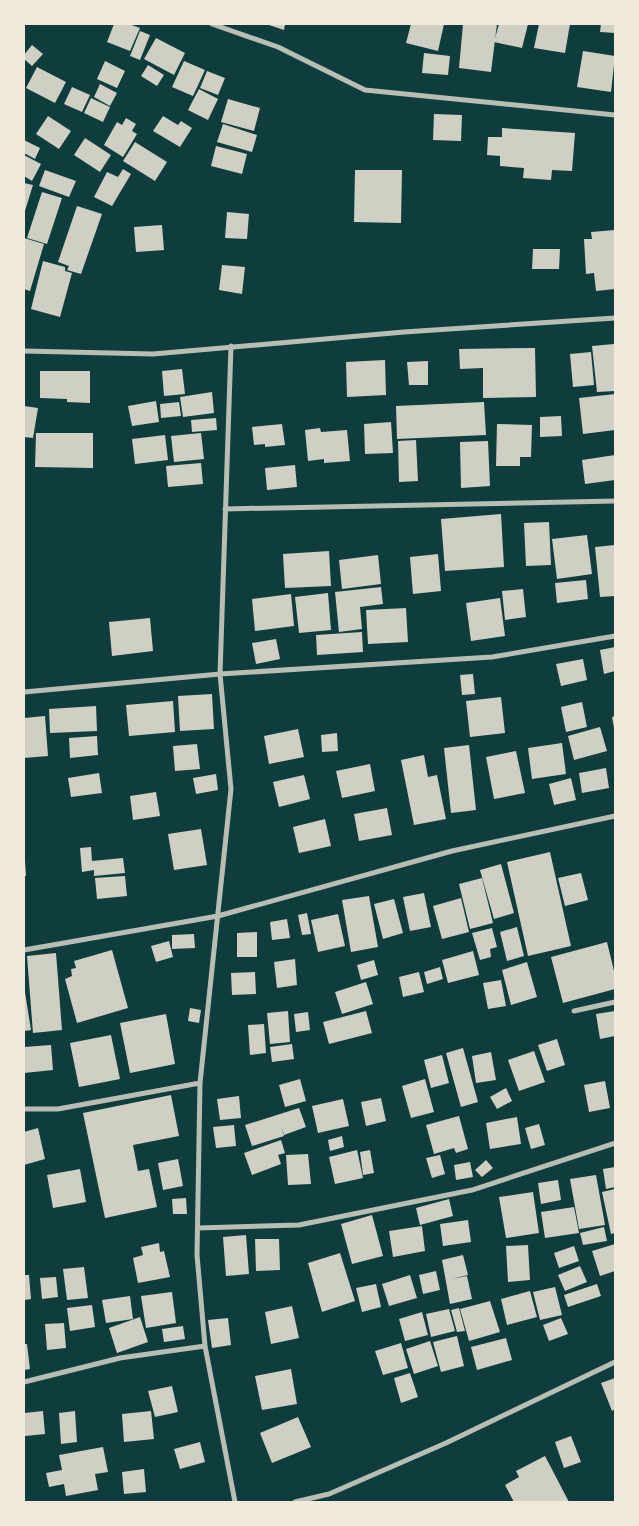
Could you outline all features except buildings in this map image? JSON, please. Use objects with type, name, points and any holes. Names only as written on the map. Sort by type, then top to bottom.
[{"type":"street","points":[[212,24],[278,47],[365,90],[615,116]]},
{"type":"street","points":[[24,351],[153,354],[231,346],[615,318]]},
{"type":"street","points":[[231,346],[224,509],[220,674],[231,789],[200,1083],[197,1255],[205,1346],[235,1502]]},
{"type":"street","points":[[224,509],[615,501]]},
{"type":"street","points":[[24,692],[220,674],[492,657],[615,636]]},
{"type":"street","points":[[24,950],[218,916],[452,851],[615,816]]},
{"type":"street","points":[[574,1011],[615,1002]]},
{"type":"street","points":[[24,1109],[58,1108],[200,1083]]},
{"type":"street","points":[[198,1228],[299,1225],[463,1192],[615,1143]]},
{"type":"street","points":[[24,1382],[120,1358],[205,1346]]},
{"type":"street","points":[[295,1502],[338,1490],[446,1443],[615,1362]]}]
